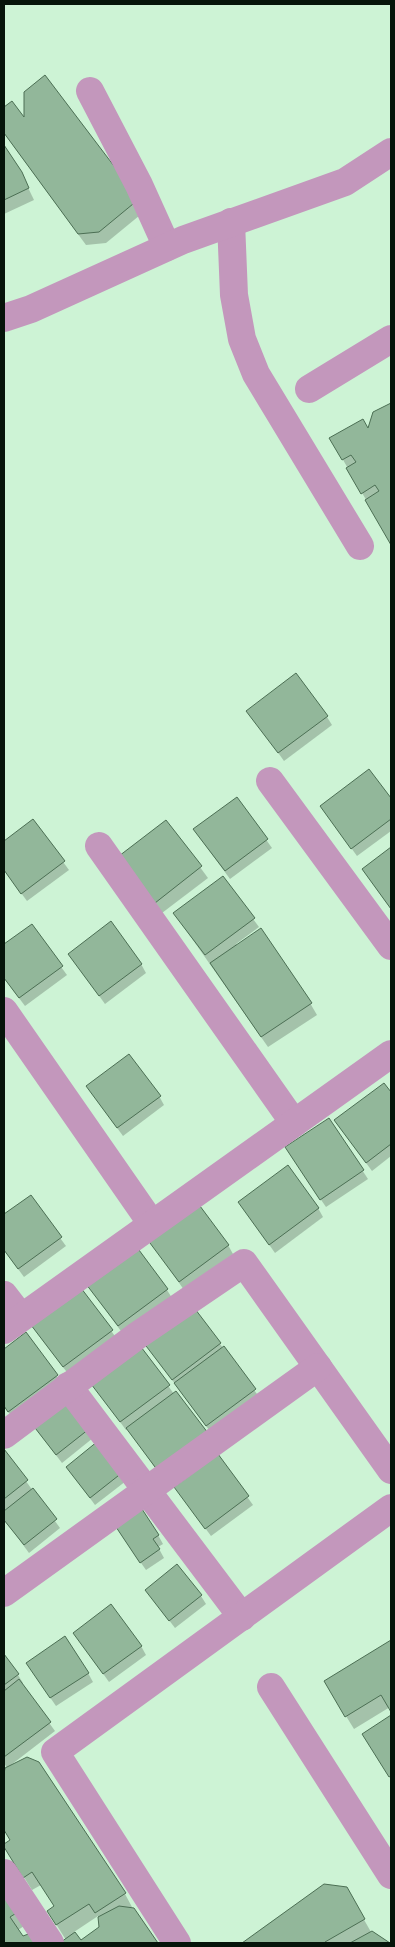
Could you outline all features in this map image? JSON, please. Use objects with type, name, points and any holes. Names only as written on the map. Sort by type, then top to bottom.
[{"type":"street","points":[[90,90],[139,185],[167,247]]},
{"type":"street","points":[[4,318],[31,309],[167,247],[345,182],[391,152]]},
{"type":"street","points":[[232,222],[234,296],[242,339],[256,374],[360,546]]},
{"type":"street","points":[[309,389],[391,339]]},
{"type":"street","points":[[270,781],[391,946]]},
{"type":"street","points":[[99,846],[294,1123]]},
{"type":"street","points":[[4,1011],[152,1224]]},
{"type":"street","points":[[4,1295],[12,1324],[391,1054]]},
{"type":"street","points":[[4,1434],[138,1335],[244,1263],[391,1470]]},
{"type":"street","points":[[4,1593],[318,1367]]},
{"type":"street","points":[[68,1386],[242,1617]]},
{"type":"street","points":[[177,1943],[55,1752],[391,1508]]},
{"type":"street","points":[[271,1687],[391,1875]]},
{"type":"street","points":[[4,1873],[50,1943]]},
{"type":"building","points":[[45,75],[139,199],[99,232],[78,234],[4,133],[4,107],[12,101],[24,117],[24,92]]},
{"type":"building","points":[[4,145],[22,172],[29,188],[4,200]]},
{"type":"building","points":[[391,403],[391,545],[365,500],[379,491],[375,485],[361,494],[346,468],[356,462],[351,455],[342,460],[329,438],[363,419],[368,428],[373,412]]},
{"type":"building","points":[[296,673],[328,716],[278,753],[246,711]]},
{"type":"building","points":[[369,769],[391,798],[391,819],[351,849],[320,806]]},
{"type":"building","points":[[237,797],[268,839],[225,871],[193,829]]},
{"type":"building","points":[[33,819],[65,861],[21,894],[4,870],[4,841]]},
{"type":"building","points":[[166,820],[202,866],[155,903],[119,856]]},
{"type":"building","points":[[391,847],[391,909],[362,869]]},
{"type":"building","points":[[223,876],[255,918],[205,955],[173,913]]},
{"type":"building","points":[[111,921],[142,964],[99,996],[68,954]]},
{"type":"building","points":[[32,924],[63,966],[19,998],[4,978],[4,944]]},
{"type":"building","points":[[261,928],[312,1003],[261,1037],[210,963]]},
{"type":"building","points":[[129,1054],[161,1096],[117,1128],[86,1086]]},
{"type":"building","points":[[384,1083],[391,1092],[391,1144],[366,1163],[334,1120]]},
{"type":"building","points":[[329,1118],[364,1170],[320,1200],[285,1147]]},
{"type":"building","points":[[288,1165],[319,1208],[269,1245],[238,1202]]},
{"type":"building","points":[[31,1195],[62,1237],[18,1269],[4,1250],[4,1214]]},
{"type":"building","points":[[197,1202],[229,1245],[179,1282],[147,1239]]},
{"type":"building","points":[[136,1246],[168,1289],[118,1326],[86,1284]]},
{"type":"building","points":[[81,1288],[113,1330],[63,1367],[31,1325]]},
{"type":"building","points":[[189,1301],[221,1343],[172,1380],[140,1338]]},
{"type":"building","points":[[26,1332],[58,1375],[8,1412],[4,1406],[4,1349]]},
{"type":"building","points":[[138,1343],[170,1385],[120,1422],[88,1380]]},
{"type":"building","points":[[224,1346],[256,1389],[206,1426],[174,1383]]},
{"type":"building","points":[[176,1391],[208,1433],[158,1471],[126,1428]]},
{"type":"building","points":[[65,1399],[89,1429],[56,1455],[32,1424]]},
{"type":"building","points":[[98,1441],[123,1472],[90,1498],[66,1467]]},
{"type":"building","points":[[4,1449],[28,1480],[4,1499]]},
{"type":"building","points":[[218,1454],[249,1496],[205,1529],[174,1487]]},
{"type":"building","points":[[33,1488],[57,1519],[24,1545],[4,1520],[4,1511]]},
{"type":"building","points":[[140,1506],[159,1535],[153,1539],[160,1549],[140,1563],[114,1524]]},
{"type":"building","points":[[177,1564],[202,1595],[169,1621],[145,1590]]},
{"type":"building","points":[[111,1604],[142,1646],[103,1674],[73,1633]]},
{"type":"building","points":[[65,1636],[89,1673],[50,1698],[26,1663]]},
{"type":"building","points":[[391,1640],[391,1712],[381,1695],[345,1717],[324,1681]]},
{"type":"building","points":[[4,1654],[19,1674],[4,1685]]},
{"type":"building","points":[[19,1679],[51,1722],[4,1757],[4,1691]]},
{"type":"building","points":[[391,1715],[391,1776],[389,1777],[362,1734]]},
{"type":"building","points":[[27,1757],[39,1762],[126,1893],[95,1913],[89,1904],[56,1925],[47,1911],[54,1906],[32,1872],[23,1878],[4,1847],[4,1844],[10,1840],[4,1830],[5,1768]]},
{"type":"building","points":[[324,1884],[347,1887],[365,1919],[325,1942],[327,1943],[242,1943]]},
{"type":"building","points":[[4,1895],[18,1912],[10,1917],[23,1936],[31,1933],[39,1943],[4,1943]]},
{"type":"building","points":[[119,1906],[134,1908],[158,1943],[61,1942],[75,1932],[81,1940],[99,1927],[98,1917]]},
{"type":"building","points":[[372,1931],[390,1943],[350,1943]]}]
